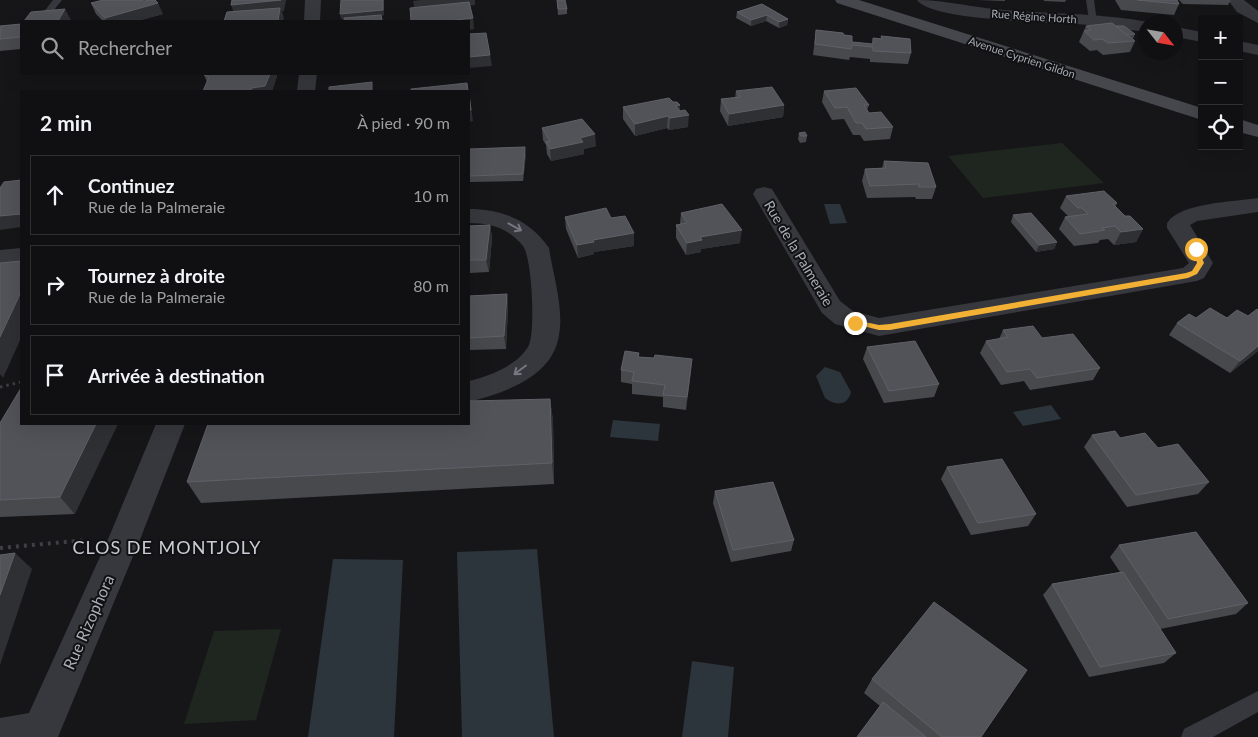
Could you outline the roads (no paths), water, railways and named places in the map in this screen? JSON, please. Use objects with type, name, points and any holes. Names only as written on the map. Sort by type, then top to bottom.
[{"type":"street","points":[[312,20],[313,0]]},
{"type":"street","name":"Avenue Cyprien Gildon","points":[[843,0],[1198,113]]},
{"type":"street","name":"Rue Régine Horth","points":[[925,0],[940,7],[967,11],[1094,20],[1138,26]]},
{"type":"street","points":[[1236,0],[1243,9],[1258,18]]},
{"type":"street","points":[[1183,33],[1198,36]]},
{"type":"street","points":[[1243,47],[1258,50]]},
{"type":"street","points":[[306,90],[308,75]]},
{"type":"street","points":[[1243,127],[1258,131]]},
{"type":"street","name":"Rue de la Palmeraie","points":[[764,194],[830,307],[844,318],[879,328],[1188,275],[1195,272],[1201,263],[1196,249],[1180,232],[1178,223],[1190,216],[1258,205]]},
{"type":"street","points":[[470,216],[501,220],[522,230],[537,248],[546,329],[540,349],[523,368],[497,384],[470,391]]},
{"type":"street","points":[[0,258],[20,256]]},
{"type":"street","name":"Rue Rizophora","points":[[39,734],[126,537],[170,425]]},
{"type":"street","points":[[1,737],[39,734]]},
{"type":"lane","points":[[47,13],[58,0]]},
{"type":"lane","points":[[1090,0],[1094,20]]},
{"type":"lane","points":[[1192,737],[1258,700]]},
{"type":"district","name":"CLOS DE MONTJOLY","points":[[167,547]]}]
